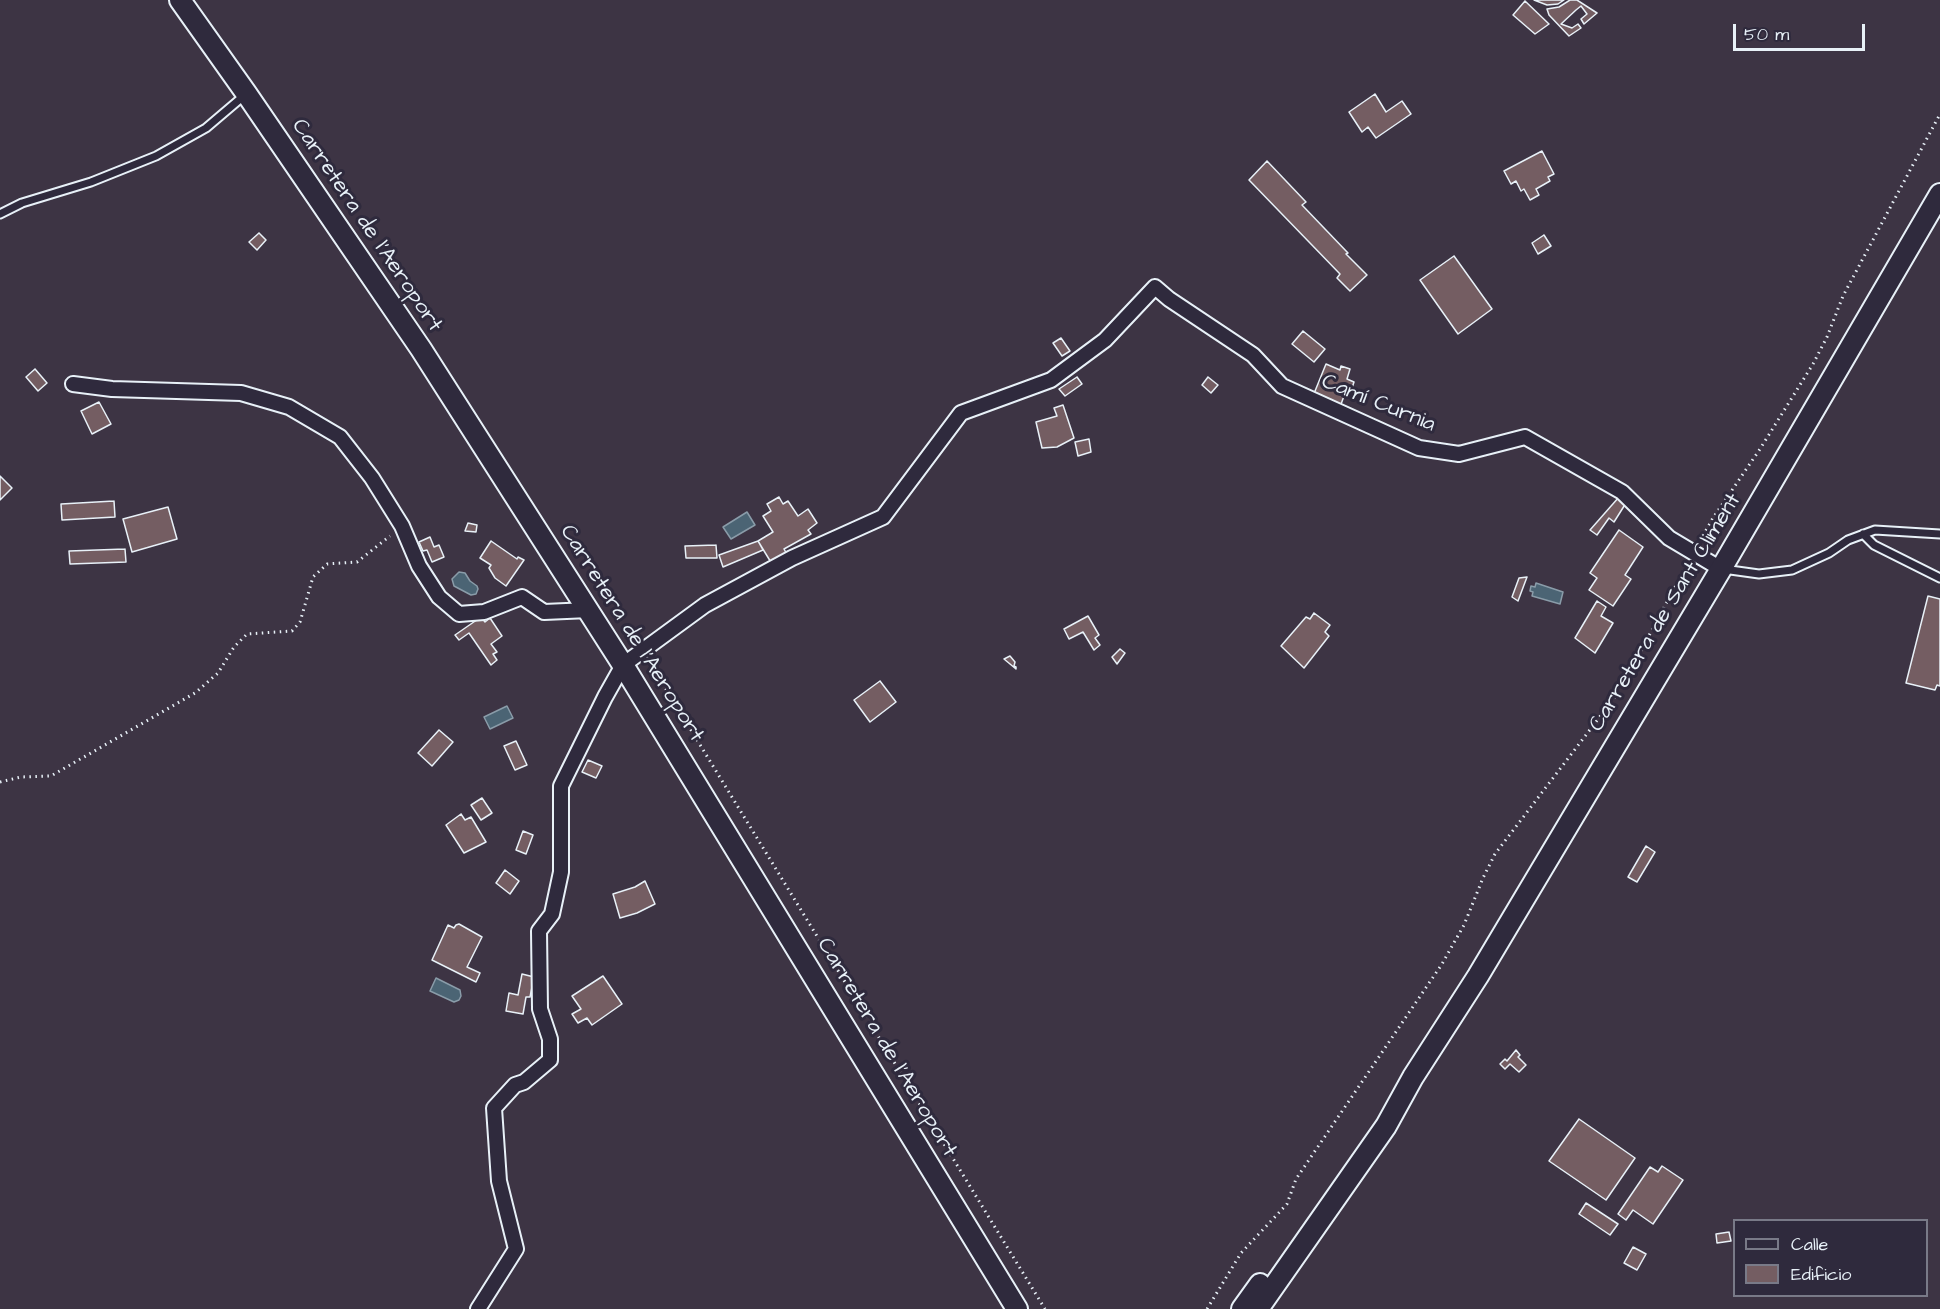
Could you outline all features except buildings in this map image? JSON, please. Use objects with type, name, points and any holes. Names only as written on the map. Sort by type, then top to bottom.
[{"type":"main road","name":"Carretera de l'Aeroport","points":[[180,0],[421,349],[588,610],[1017,1309]]},
{"type":"main road","name":"Carretera de Sant Climent","points":[[1413,1077],[1478,976],[1940,194]]},
{"type":"main road","points":[[1242,1309],[1376,1120],[1413,1077]]},
{"type":"main road","points":[[1258,1309],[1386,1126],[1413,1077]]},
{"type":"street","name":"Camí Curnia","points":[[642,651],[705,605],[792,558],[883,517],[961,413],[1051,380],[1105,339],[1155,287],[1169,299],[1253,355],[1281,386],[1419,448],[1459,454],[1525,437],[1622,492],[1669,538],[1720,569]]},
{"type":"street","points":[[73,384],[112,389],[241,393],[289,407],[340,437],[372,478],[402,526],[419,566],[440,597],[459,614],[484,612],[522,597],[544,612],[588,610]]},
{"type":"street","points":[[478,1309],[516,1249],[499,1181],[494,1108],[515,1085],[524,1082],[550,1060],[550,1039],[540,1009],[539,931],[552,914],[561,872],[561,786],[623,665],[642,651]]},
{"type":"lane","points":[[0,214],[22,203],[91,182],[156,156],[206,128],[246,93]]},
{"type":"lane","points":[[1720,569],[1759,574],[1792,570],[1848,540],[1875,530],[1940,534]]},
{"type":"lane","points":[[1863,534],[1874,545],[1940,578]]},
{"type":"path","points":[[1206,1309],[1241,1253],[1287,1204],[1296,1179],[1442,964],[1464,926],[1483,878],[1496,854],[1618,693],[1713,518],[1760,449],[1816,357],[1827,337],[1843,296],[1940,114]]},
{"type":"path","points":[[0,782],[21,777],[51,776],[195,693],[218,673],[234,647],[247,634],[292,631],[300,622],[313,577],[327,564],[357,562],[402,526]]},
{"type":"path","points":[[642,651],[1045,1309]]},
{"type":"water","points":[[747,512],[755,525],[731,539],[723,527]]},
{"type":"water","points":[[459,572],[465,573],[477,586],[476,594],[471,595],[454,586],[452,579]]},
{"type":"water","points":[[1536,583],[1563,592],[1560,604],[1532,596],[1531,586],[1535,587]]},
{"type":"water","points":[[507,706],[513,718],[490,729],[484,717]]},
{"type":"water","points":[[436,978],[460,990],[459,1000],[454,1002],[430,991]]}]
